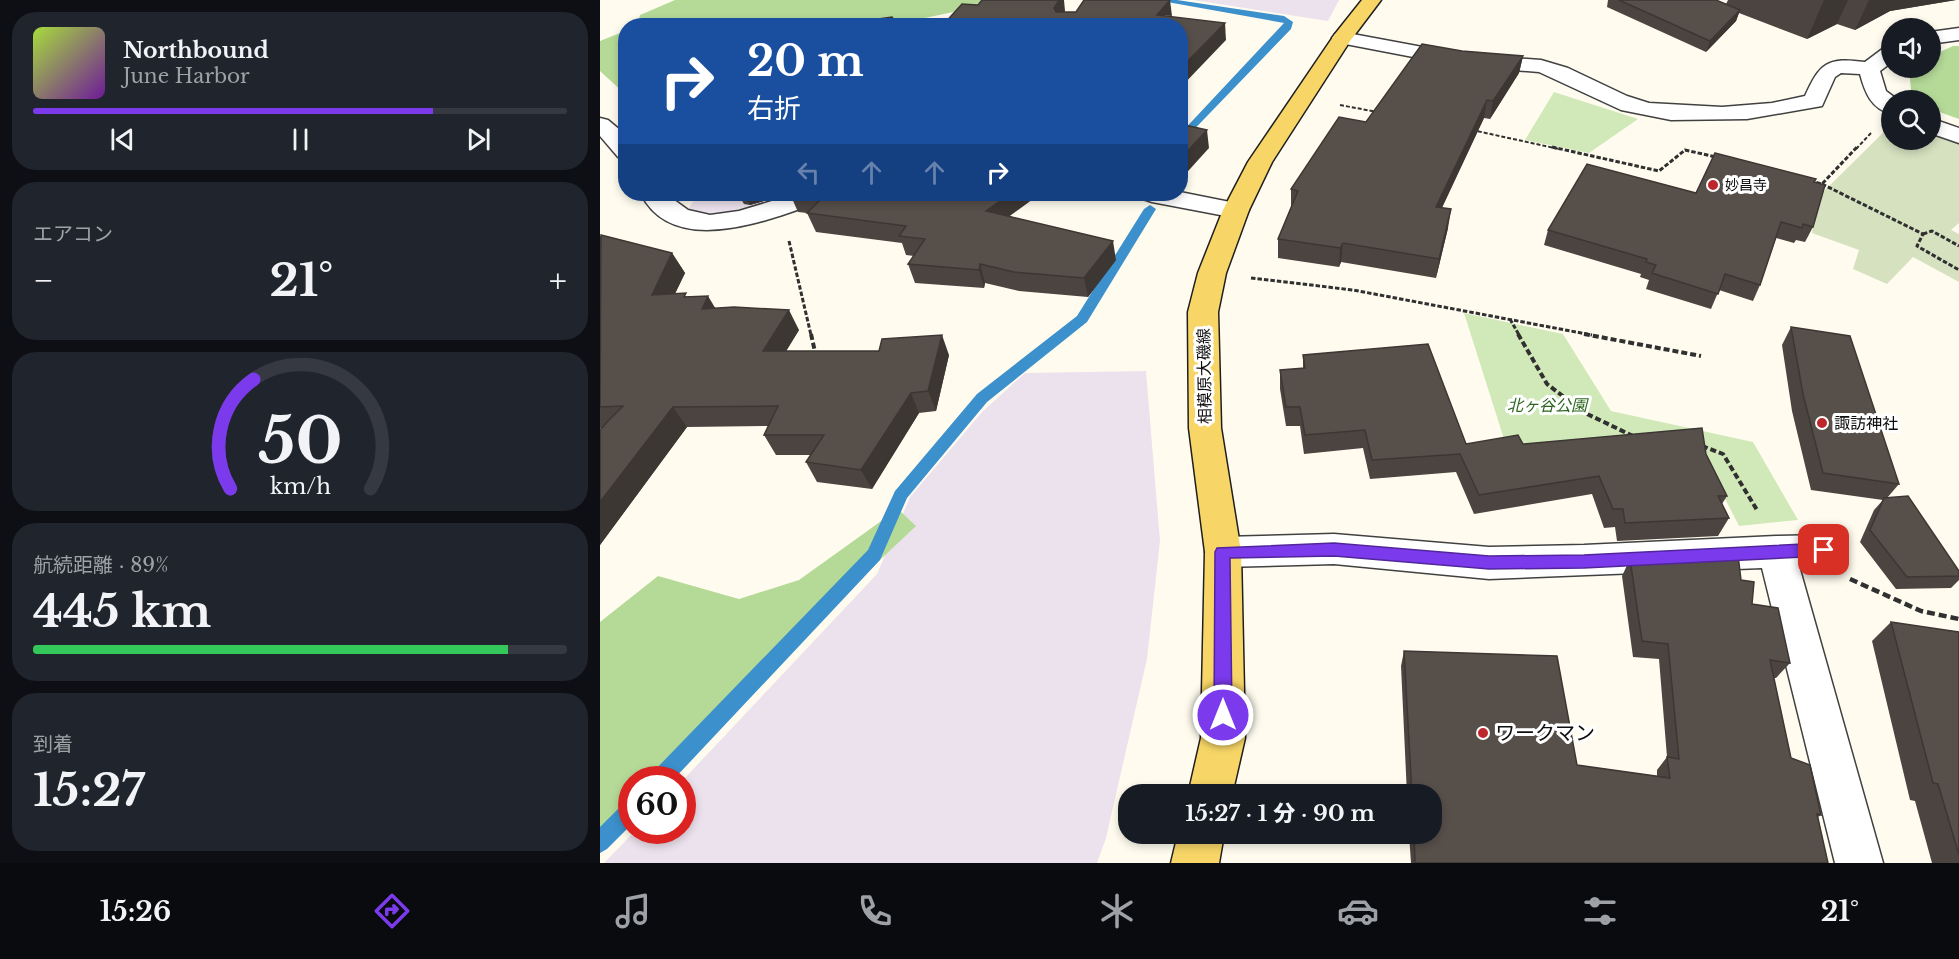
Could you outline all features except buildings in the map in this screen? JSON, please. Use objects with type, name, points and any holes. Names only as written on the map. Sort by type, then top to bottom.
[{"type":"main road","name":"相模原大磯線","points":[[1213,784],[1223,738],[1223,552],[1205,428],[1203,312],[1212,273],[1236,210],[1260,162],[1342,38],[1372,0]]},
{"type":"main road","points":[[1195,863],[1199,844]]},
{"type":"street","points":[[1941,36],[1959,34]]},
{"type":"street","points":[[1342,38],[1474,62],[1522,64],[1550,69],[1630,105],[1660,112],[1684,113],[1785,109],[1814,101],[1822,87],[1825,75],[1830,70],[1845,66],[1869,69],[1881,60]]},
{"type":"street","points":[[1869,69],[1875,94],[1881,98]]},
{"type":"street","points":[[600,125],[618,141]]},
{"type":"street","points":[[1941,129],[1959,136]]},
{"type":"street","points":[[658,201],[662,207],[698,222],[723,222],[796,201]]},
{"type":"street","points":[[1188,201],[1236,210]]},
{"type":"street","points":[[1223,552],[1334,549],[1489,563],[1584,561],[1798,550],[1859,863]]},
{"type":"path","points":[[1304,98],[1380,112]]},
{"type":"path","points":[[1822,184],[1876,128]]},
{"type":"path","points":[[1468,129],[1659,171],[1685,150],[1719,158]]},
{"type":"path","points":[[1799,178],[1822,184],[1923,234],[1932,231],[1959,246]]},
{"type":"path","points":[[789,203],[787,232],[815,352]]},
{"type":"path","points":[[1923,234],[1917,246],[1959,270]]},
{"type":"path","points":[[1212,273],[1353,290],[1701,356]]},
{"type":"path","points":[[1510,318],[1547,384],[1585,413],[1634,436]]},
{"type":"path","points":[[1692,443],[1723,453],[1798,550],[1828,569],[1921,610],[1959,619]]},
{"type":"shaded area","points":[[1193,0],[1339,0],[1328,21]]},
{"type":"shaded area","points":[[693,201],[776,201],[706,219],[687,211]]},
{"type":"shaded area","points":[[1146,371],[1160,541],[1147,659],[1106,838],[1097,863],[604,863],[622,844],[696,844],[696,766],[877,574],[910,497],[982,412],[1025,373]]},
{"type":"green space","points":[[675,0],[1011,0],[925,18],[639,18],[640,15]]},
{"type":"green space","points":[[618,34],[618,88],[600,71],[600,41]]},
{"type":"green space","points":[[1959,46],[1959,119],[1941,113],[1941,90],[1911,90],[1910,78],[1941,78],[1941,51]]},
{"type":"green space","points":[[1554,92],[1638,119],[1589,153],[1525,140]]},
{"type":"green space","points":[[1881,135],[1881,150],[1941,150],[1941,136],[1959,143],[1959,223],[1951,230],[1959,234],[1959,282],[1913,257],[1887,284],[1853,269],[1859,250],[1812,233],[1817,198]]},
{"type":"green space","name":"北ヶ谷公園","points":[[1464,313],[1563,334],[1611,411],[1753,442],[1798,520],[1739,526],[1702,454],[1510,458]]},
{"type":"green space","points":[[898,509],[916,526],[829,608],[682,766],[618,766],[618,834],[600,853],[600,622],[658,576],[739,599],[799,580]]},
{"type":"waterway","points":[[1160,0],[1284,19],[1289,22],[1288,27],[1188,133]]},
{"type":"waterway","points":[[672,766],[874,555],[901,495],[982,398],[1082,319],[1150,209]]},
{"type":"waterway","points":[[600,842],[618,823]]},
{"type":"place","name":"妙昌寺","points":[[1713,185]]},
{"type":"place","name":"諏訪神社","points":[[1822,423]]},
{"type":"place","name":"ワークマン","points":[[1483,733]]},
{"type":"route","points":[[1223,715],[1223,552],[1334,549],[1489,563],[1824,550]]}]
